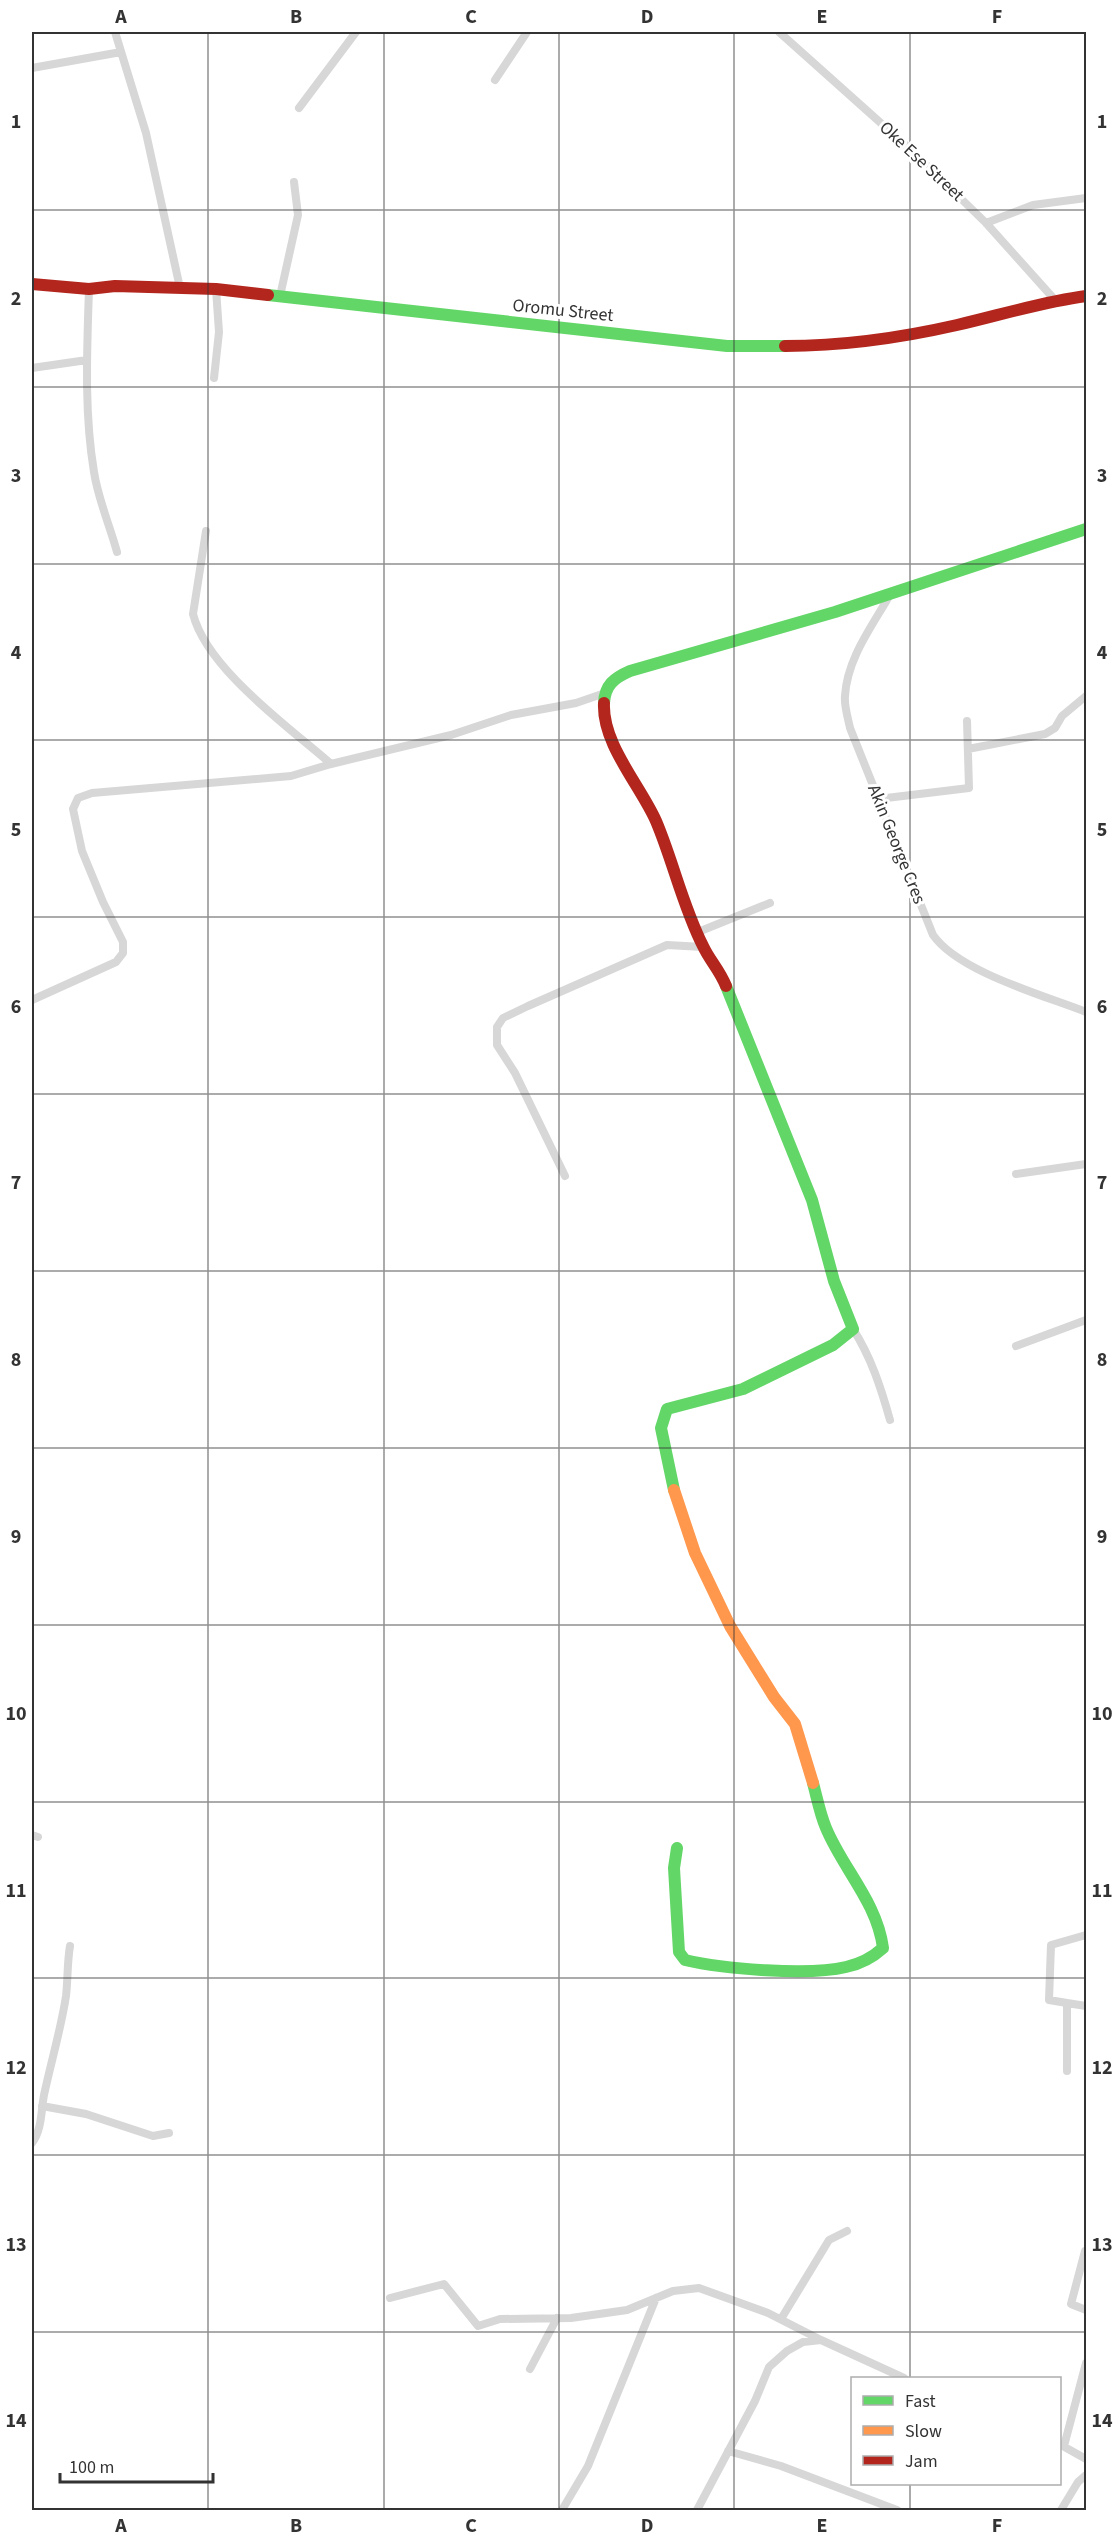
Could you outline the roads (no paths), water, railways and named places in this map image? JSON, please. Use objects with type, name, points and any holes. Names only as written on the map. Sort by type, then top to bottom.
[{"type":"street","points":[[115,32],[146,133],[180,288]]},
{"type":"street","points":[[299,108],[356,32]]},
{"type":"street","points":[[495,80],[527,32]]},
{"type":"street","name":"Oke Ese Street","points":[[781,32],[903,142],[986,223],[1055,300]]},
{"type":"street","points":[[32,68],[121,52]]},
{"type":"street","points":[[280,296],[298,215],[294,182]]},
{"type":"street","points":[[986,223],[1033,205],[1086,198]]},
{"type":"street","name":"Oromu Street","points":[[32,284],[89,289],[116,286],[216,290],[727,346],[832,346],[892,338],[1055,300],[1086,296]]},
{"type":"street","points":[[89,289],[88,421],[94,474],[117,552]]},
{"type":"street","points":[[214,378],[219,332],[216,290]]},
{"type":"street","points":[[32,368],[87,360]]},
{"type":"street","points":[[890,1420],[879,1382],[864,1346],[841,1305],[833,1283],[822,1229],[812,1200],[718,969],[703,947],[655,819],[617,750],[604,710],[605,693],[614,678],[630,671],[725,645],[892,593],[1086,528]]},
{"type":"street","points":[[206,531],[193,614],[196,626],[206,645],[234,679],[331,764]]},
{"type":"street","name":"Akin George Cres","points":[[892,593],[858,650],[848,672],[845,698],[850,728],[933,935],[939,943],[972,967],[1086,1012]]},
{"type":"street","points":[[32,1000],[116,962],[123,953],[123,942],[103,902],[82,851],[73,809],[78,798],[92,793],[291,776],[451,735],[511,715],[576,703],[605,693]]},
{"type":"street","points":[[968,748],[1045,734],[1055,728],[1062,716],[1086,696]]},
{"type":"street","points":[[878,798],[969,788],[967,721]]},
{"type":"street","points":[[698,932],[770,903]]},
{"type":"street","points":[[565,1176],[515,1073],[497,1046],[497,1027],[503,1018],[667,945],[703,947]]},
{"type":"street","points":[[1016,1174],[1086,1164]]},
{"type":"street","points":[[1016,1346],[1086,1320]]},
{"type":"street","points":[[677,1848],[674,1868],[679,1952],[685,1960],[734,1966],[840,1969],[861,1963],[884,1948],[881,1932],[865,1895],[826,1828],[795,1724],[774,1697],[730,1626],[695,1553],[677,1503],[661,1428],[667,1409],[743,1389],[833,1345],[853,1329]]},
{"type":"street","points":[[1086,1935],[1051,1945],[1049,2000],[1086,2006]]},
{"type":"street","points":[[32,2143],[39,2128],[66,1993],[66,1967],[70,1946]]},
{"type":"street","points":[[1067,2003],[1067,2071]]},
{"type":"street","points":[[42,2106],[86,2114],[153,2136],[169,2133]]},
{"type":"street","points":[[781,2319],[828,2240],[847,2231]]},
{"type":"street","points":[[1085,2251],[1071,2304],[1086,2310]]},
{"type":"street","points":[[390,2298],[444,2284],[478,2326],[500,2319],[557,2318],[627,2310],[673,2291],[699,2288],[781,2319],[900,2377]]},
{"type":"street","points":[[562,2511],[588,2466],[656,2298]]},
{"type":"street","points":[[530,2369],[557,2318]]},
{"type":"street","points":[[697,2511],[755,2401],[770,2367],[787,2351],[803,2342],[821,2340]]},
{"type":"street","points":[[1086,2363],[1062,2445],[1086,2459]]},
{"type":"street","points":[[728,2451],[781,2466],[897,2511]]},
{"type":"street","points":[[1060,2511],[1078,2482],[1086,2475]]}]
